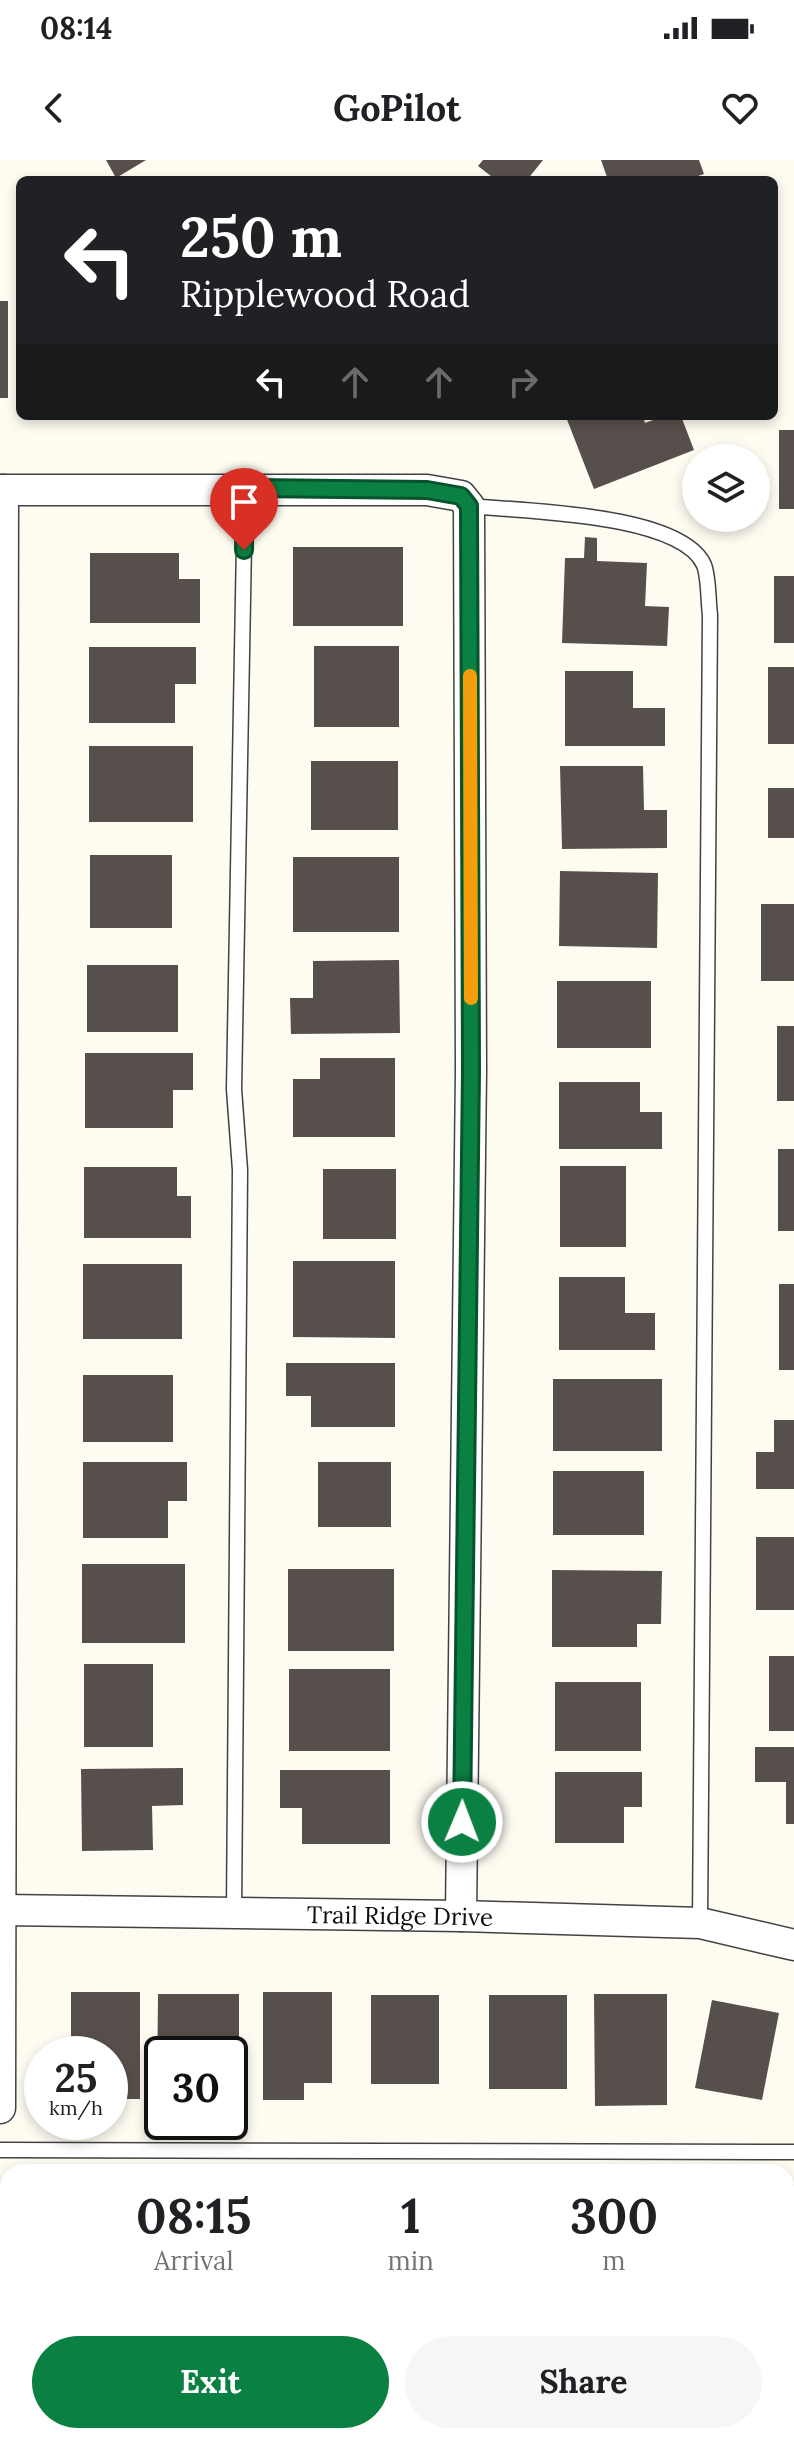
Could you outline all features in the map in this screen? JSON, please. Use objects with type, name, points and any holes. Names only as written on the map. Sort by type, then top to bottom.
[{"type":"street","points":[[0,2108],[2,490],[427,490],[465,501],[471,1071],[461,1916]]},
{"type":"street","name":"Trail Ridge Drive","points":[[2,1910],[461,1916],[700,1923],[794,1945]]},
{"type":"lane","points":[[234,1912],[240,1170],[234,1089],[245,488]]},
{"type":"lane","points":[[465,501],[641,524],[684,542],[704,565],[710,615],[700,1923]]},
{"type":"lane","points":[[0,2150],[794,2152]]},
{"type":"building","points":[[106,160],[146,160],[119,176],[115,176]]},
{"type":"building","points":[[483,160],[543,160],[530,176],[491,176],[478,166]]},
{"type":"building","points":[[601,160],[699,160],[704,174],[698,176],[607,176]]},
{"type":"building","points":[[0,301],[8,301],[8,398],[0,398]]},
{"type":"building","points":[[567,420],[644,420],[645,423],[683,420],[692,444],[682,444],[682,455],[594,489]]},
{"type":"building","points":[[779,430],[794,430],[794,509],[779,509]]},
{"type":"building","points":[[585,537],[597,538],[597,561],[647,563],[645,606],[669,607],[667,646],[562,643],[565,558],[584,558]]},
{"type":"building","points":[[293,547],[403,547],[403,626],[293,626]]},
{"type":"building","points":[[90,553],[179,553],[179,579],[200,579],[200,623],[90,623]]},
{"type":"building","points":[[774,576],[794,576],[794,643],[774,643]]},
{"type":"building","points":[[314,646],[399,646],[399,727],[314,727]]},
{"type":"building","points":[[89,647],[196,647],[196,684],[175,684],[175,723],[89,723]]},
{"type":"building","points":[[768,667],[794,667],[794,744],[768,744]]},
{"type":"building","points":[[565,671],[633,671],[633,708],[665,708],[665,746],[565,746]]},
{"type":"building","points":[[89,746],[193,746],[193,822],[89,822]]},
{"type":"building","points":[[311,761],[398,761],[398,830],[311,830]]},
{"type":"building","points":[[560,766],[643,766],[644,810],[667,810],[667,848],[562,849]]},
{"type":"building","points":[[768,788],[794,788],[794,838],[768,838]]},
{"type":"building","points":[[90,855],[172,855],[172,928],[90,928]]},
{"type":"building","points":[[293,857],[399,857],[399,932],[293,932]]},
{"type":"building","points":[[560,871],[658,873],[657,948],[559,946]]},
{"type":"building","points":[[761,904],[794,904],[794,981],[761,981]]},
{"type":"building","points":[[399,960],[400,1033],[291,1034],[290,998],[313,998],[313,961]]},
{"type":"building","points":[[87,965],[178,965],[178,1032],[87,1032]]},
{"type":"building","points":[[557,981],[651,981],[651,1048],[557,1048]]},
{"type":"building","points":[[777,1026],[794,1026],[794,1101],[777,1101]]},
{"type":"building","points":[[85,1053],[193,1053],[193,1090],[173,1090],[173,1128],[85,1128]]},
{"type":"building","points":[[320,1058],[395,1058],[395,1137],[293,1137],[293,1079],[320,1079]]},
{"type":"building","points":[[559,1082],[640,1082],[640,1112],[662,1112],[662,1149],[559,1149]]},
{"type":"building","points":[[778,1149],[794,1149],[794,1231],[778,1231]]},
{"type":"building","points":[[560,1166],[626,1166],[626,1247],[560,1247]]},
{"type":"building","points":[[84,1167],[177,1167],[177,1196],[191,1196],[191,1238],[84,1238]]},
{"type":"building","points":[[323,1169],[396,1169],[396,1239],[323,1239]]},
{"type":"building","points":[[293,1261],[395,1261],[395,1338],[293,1337]]},
{"type":"building","points":[[83,1264],[182,1264],[182,1339],[83,1339]]},
{"type":"building","points":[[559,1277],[625,1277],[625,1313],[655,1313],[655,1350],[559,1350]]},
{"type":"building","points":[[779,1284],[794,1284],[794,1370],[779,1370]]},
{"type":"building","points":[[286,1363],[395,1363],[395,1427],[311,1427],[311,1396],[286,1396]]},
{"type":"building","points":[[83,1375],[173,1375],[173,1442],[83,1442]]},
{"type":"building","points":[[553,1379],[662,1379],[662,1451],[553,1451]]},
{"type":"building","points":[[774,1420],[794,1420],[794,1489],[756,1489],[756,1452],[774,1452]]},
{"type":"building","points":[[83,1462],[187,1462],[187,1501],[168,1501],[168,1538],[83,1538]]},
{"type":"building","points":[[318,1462],[391,1462],[391,1527],[318,1527]]},
{"type":"building","points":[[553,1471],[644,1471],[644,1535],[553,1535]]},
{"type":"building","points":[[756,1537],[794,1537],[794,1610],[756,1610]]},
{"type":"building","points":[[82,1564],[185,1564],[185,1643],[82,1643]]},
{"type":"building","points":[[288,1569],[394,1569],[394,1651],[288,1651]]},
{"type":"building","points":[[552,1570],[662,1571],[661,1624],[637,1624],[637,1647],[552,1647]]},
{"type":"building","points":[[769,1656],[794,1656],[794,1731],[769,1731]]},
{"type":"building","points":[[84,1664],[153,1664],[153,1747],[84,1747]]},
{"type":"building","points":[[289,1669],[390,1669],[390,1751],[289,1751]]},
{"type":"building","points":[[555,1682],[641,1682],[641,1751],[555,1751]]},
{"type":"building","points":[[755,1747],[794,1747],[794,1824],[786,1824],[786,1782],[755,1782]]},
{"type":"building","points":[[183,1768],[183,1805],[152,1806],[153,1850],[82,1851],[81,1769]]},
{"type":"building","points":[[280,1770],[390,1770],[390,1844],[302,1844],[302,1808],[280,1808]]},
{"type":"building","points":[[555,1772],[642,1772],[642,1807],[624,1807],[624,1843],[555,1843]]},
{"type":"building","points":[[71,1992],[140,1992],[140,2099],[128,2099],[128,2036],[71,2036]]},
{"type":"building","points":[[263,1992],[332,1992],[332,2083],[304,2083],[304,2100],[263,2100]]},
{"type":"building","points":[[158,1994],[239,1994],[239,2036],[158,2036]]},
{"type":"building","points":[[594,1994],[667,1994],[667,2105],[595,2106]]},
{"type":"building","points":[[371,1995],[439,1995],[439,2084],[371,2084]]},
{"type":"building","points":[[489,1995],[567,1995],[567,2089],[489,2089]]},
{"type":"building","points":[[712,2000],[779,2013],[762,2100],[695,2088]]},
{"type":"slow traffic","points":[[470,676],[471,998]]},
{"type":"route","points":[[244,550],[245,488],[427,490],[461,496],[469,506],[471,1071],[462,1822]]}]
